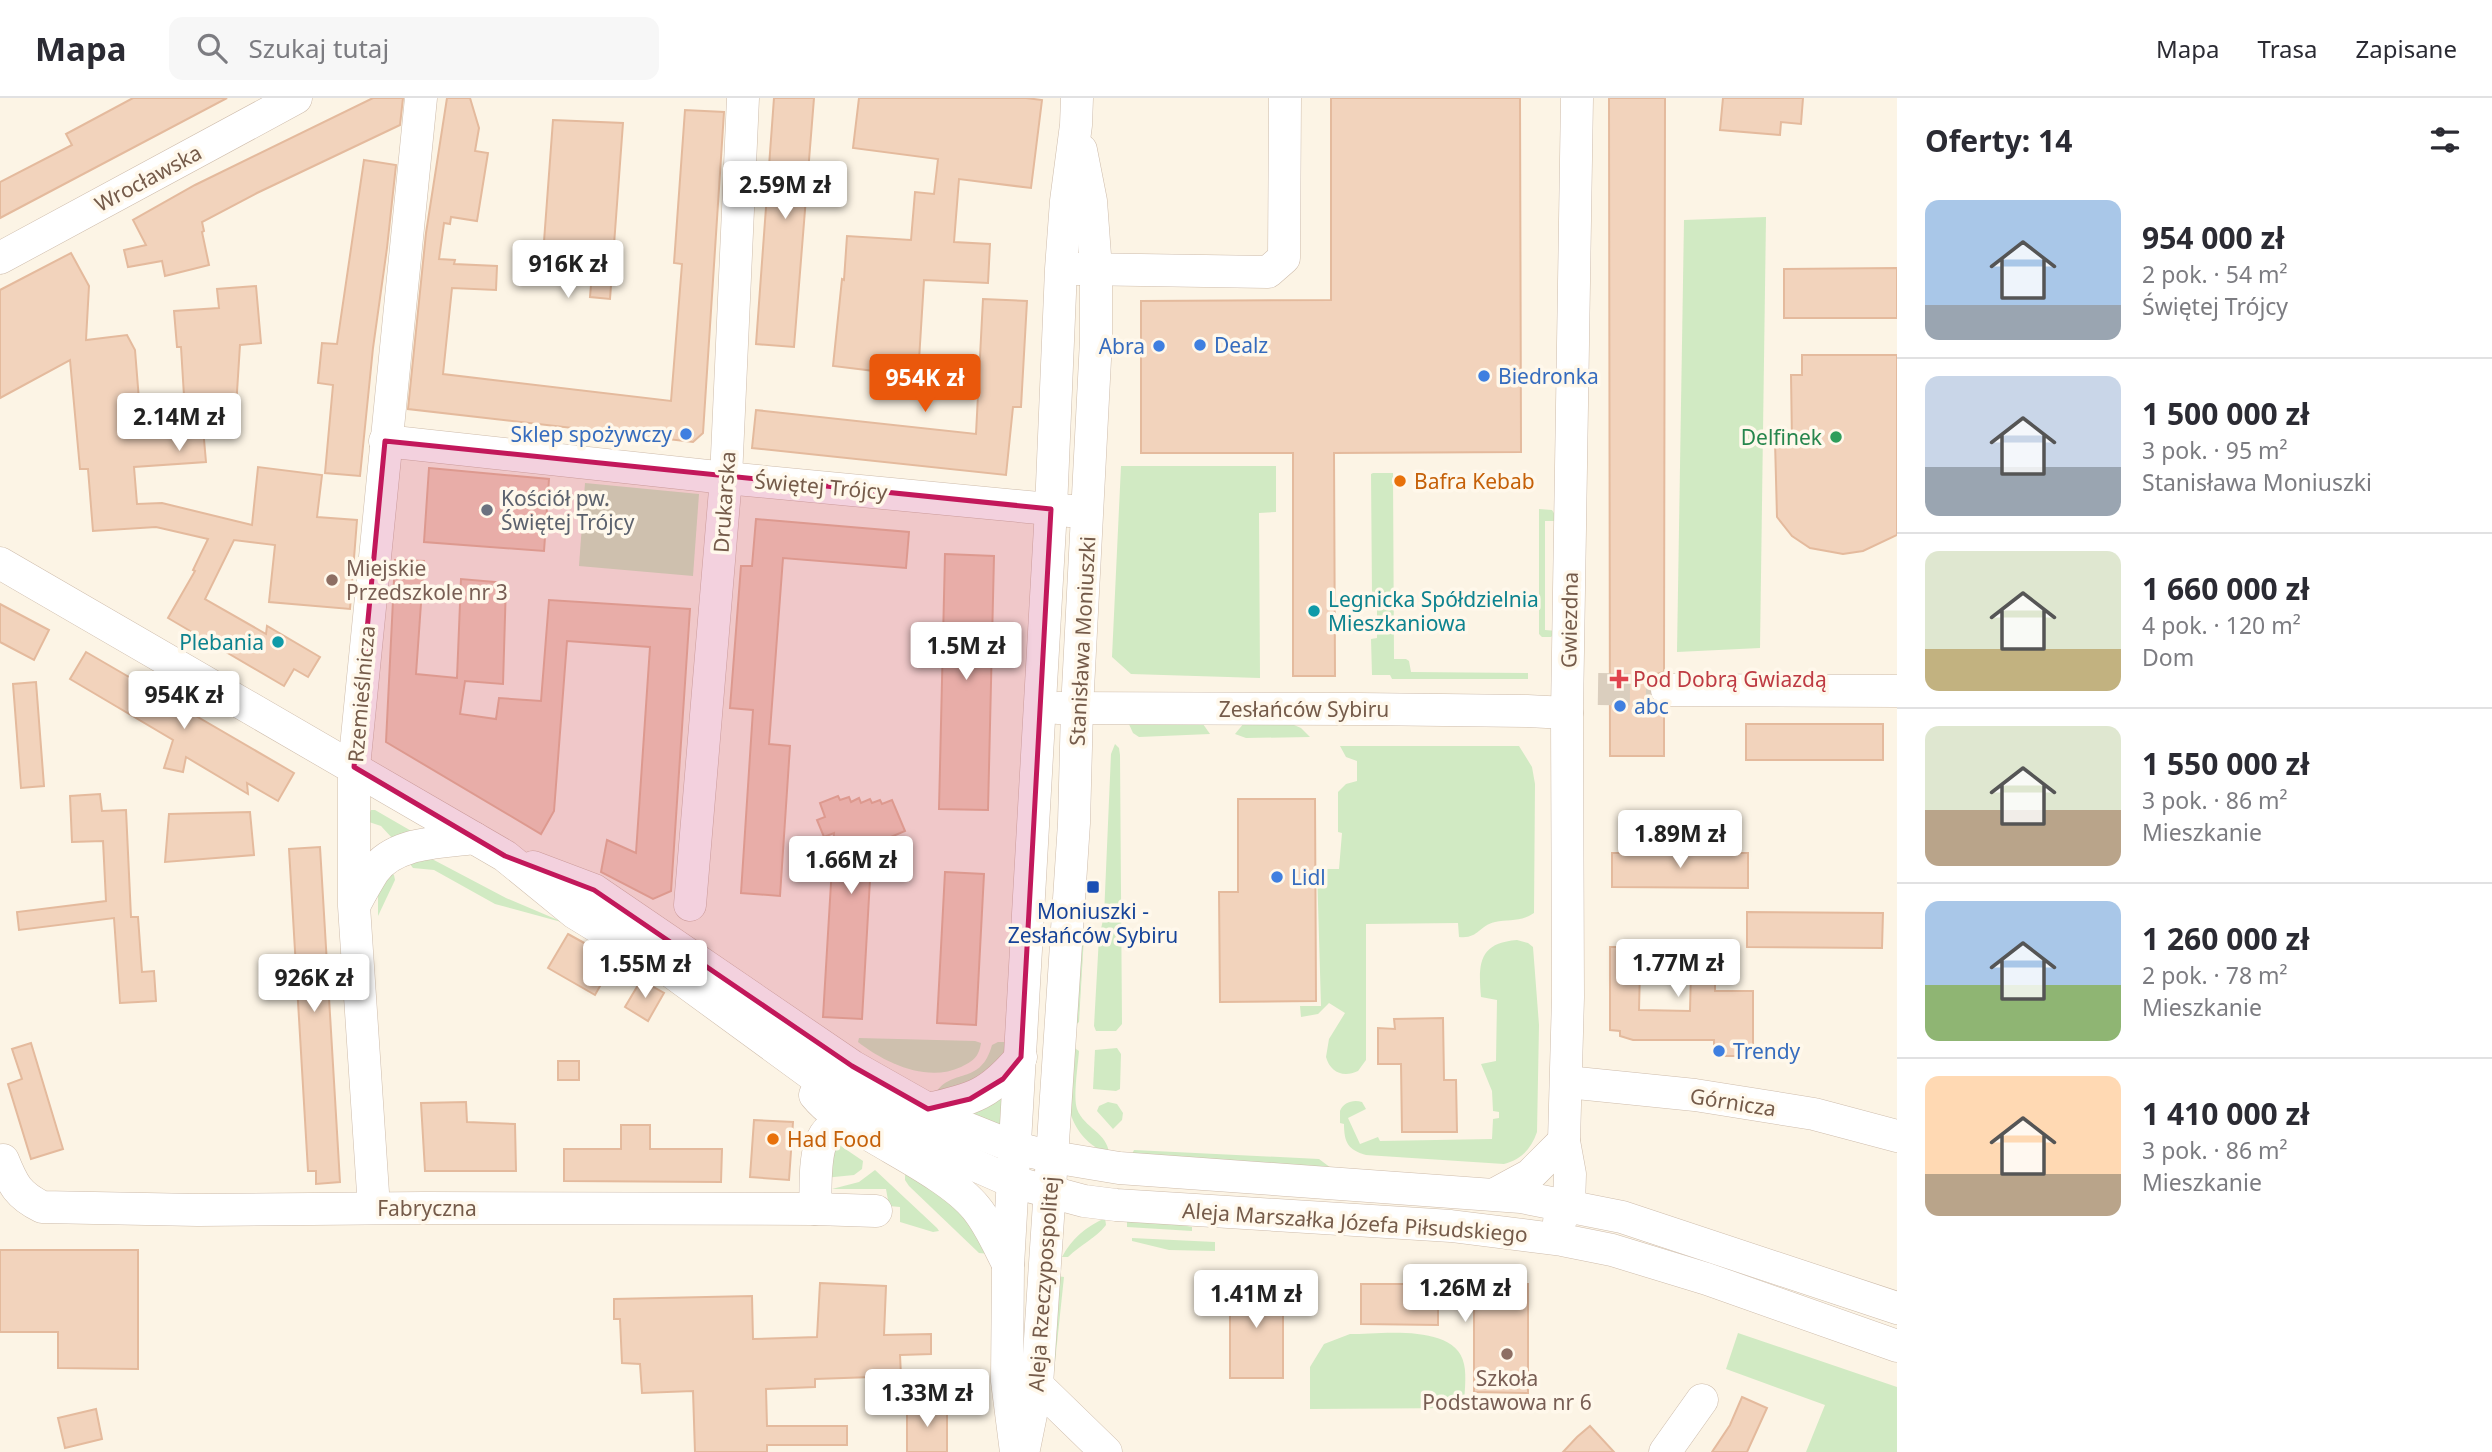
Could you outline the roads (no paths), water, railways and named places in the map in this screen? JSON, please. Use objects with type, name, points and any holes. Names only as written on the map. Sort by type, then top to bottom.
[{"type":"street","name":"Wrocławska","points":[[0,258],[296,98]]},
{"type":"street","name":"Rzemieślnicza","points":[[374,1208],[354,905],[354,767],[421,98]]},
{"type":"street","name":"Drukarska","points":[[690,905],[726,478],[743,98]]},
{"type":"street","points":[[1062,269],[1268,272],[1283,258],[1285,98]]},
{"type":"street","name":"Gwiezdna","points":[[1550,1238],[1558,1204],[1570,1174],[1564,1141],[1567,1082],[1567,713],[1577,98]]},
{"type":"street","name":"Stanisława Moniuszki","points":[[1053,1157],[1074,823],[1077,709],[1096,340],[1096,269],[1091,201],[1077,111]]},
{"type":"street","name":"Stanisława Moniuszki","points":[[1016,1148],[1066,201],[1077,111]]},
{"type":"street","name":"Świętej Trójcy","points":[[385,442],[1089,512]]},
{"type":"street","points":[[0,563],[505,856],[575,913],[673,973],[783,1055],[824,1106],[967,1197],[991,1231],[1008,1266]]},
{"type":"street","points":[[1667,690],[1897,691]]},
{"type":"street","name":"Zesłańców Sybiru","points":[[1040,707],[1567,713]]},
{"type":"street","points":[[354,905],[375,869],[391,855],[401,850],[474,838]]},
{"type":"street","name":"Aleja Marszałka Józefa Piłsudskiego","points":[[505,856],[594,890],[852,1066],[928,1109],[1016,1148],[1119,1168],[1495,1194],[1558,1204],[1622,1217],[1897,1308]]},
{"type":"street","name":"Aleja Marszałka Józefa Piłsudskiego","points":[[783,1055],[818,1079],[954,1156],[1013,1181],[1050,1193],[1116,1205],[1451,1226],[1550,1238],[1612,1250],[1707,1279],[1897,1346]]},
{"type":"street","points":[[928,1109],[957,1103],[983,1093],[1003,1079],[1021,1057]]},
{"type":"street","name":"Górnicza","points":[[1567,1082],[1695,1095],[1814,1114],[1897,1136]]},
{"type":"street","points":[[815,1209],[821,1138],[828,1128],[850,1125]]},
{"type":"street","points":[[1495,1194],[1530,1175],[1564,1141]]},
{"type":"street","name":"Aleja Rzeczypospolitej","points":[[1016,1148],[1008,1266],[1007,1381],[1016,1452]]},
{"type":"street","name":"Fabryczna","points":[[1,1156],[11,1181],[12,1201],[42,1208],[876,1211]]},
{"type":"street","name":"Aleja Rzeczypospolitej","points":[[1024,1452],[1037,1385],[1053,1157]]},
{"type":"street","points":[[1037,1385],[1106,1452]]},
{"type":"street","points":[[1665,1452],[1702,1400]]},
{"type":"tunnel","points":[[1598,689],[1667,690]]},
{"type":"place","name":"Dealz","points":[[1200,345]]},
{"type":"place","name":"Abra","points":[[1159,346]]},
{"type":"place","name":"Biedronka","points":[[1484,376]]},
{"type":"place","name":"Sklep spożywczy","points":[[686,434]]},
{"type":"place","name":"Delfinek","points":[[1836,437]]},
{"type":"place","name":"Bafra Kebab","points":[[1400,481]]},
{"type":"place","name":"Kościół pw. Świętej Trójcy","points":[[487,510]]},
{"type":"place","name":"Miejskie Przedszkole nr 3","points":[[332,580]]},
{"type":"place","name":"Legnicka Spółdzielnia Mieszkaniowa","points":[[1314,611]]},
{"type":"place","name":"Plebania","points":[[278,642]]},
{"type":"place","name":"Pod Dobrą Gwiazdą","points":[[1619,679]]},
{"type":"place","name":"abc","points":[[1620,706]]},
{"type":"place","name":"Lidl","points":[[1277,877]]},
{"type":"place","name":"Moniuszki - Zesłańców Sybiru","points":[[1093,887]]},
{"type":"place","name":"Trendy","points":[[1719,1051]]},
{"type":"place","name":"Had Food","points":[[773,1139]]},
{"type":"place","name":"Szkoła Podstawowa nr 6","points":[[1507,1354]]}]
